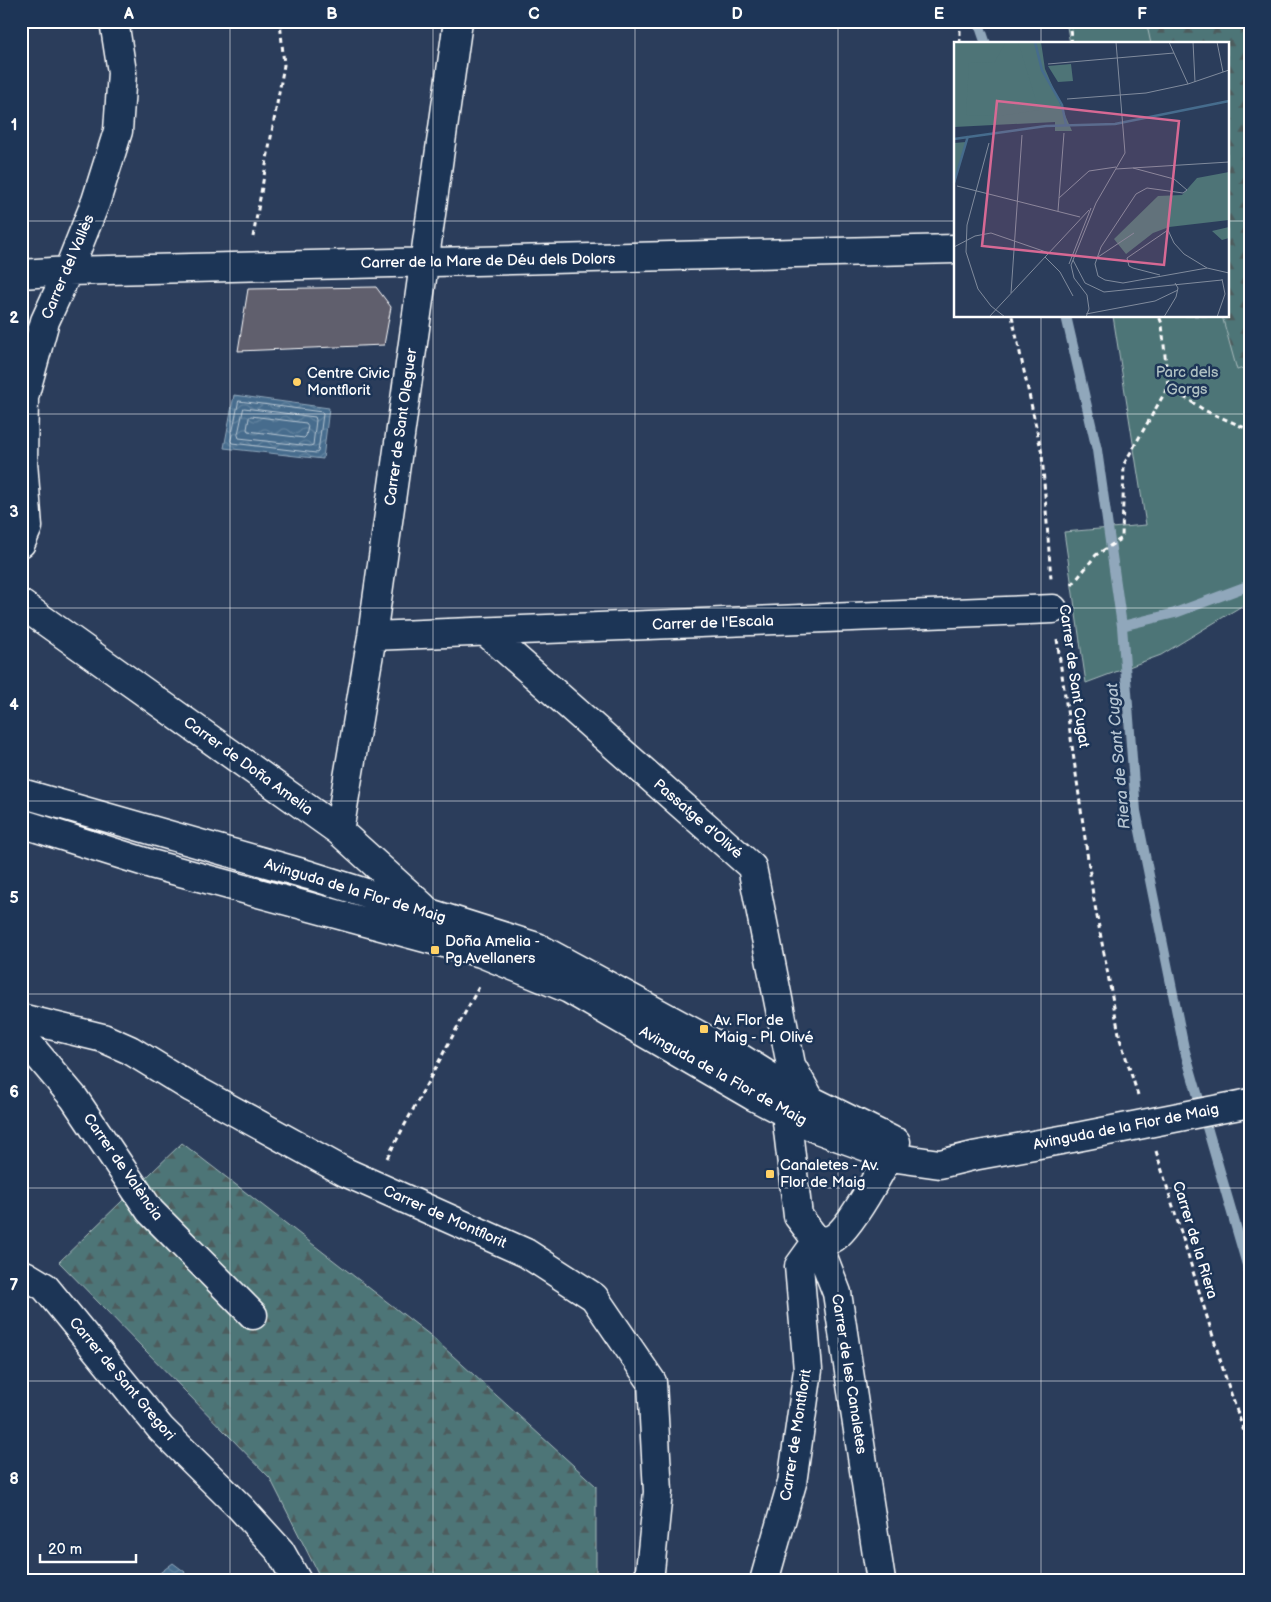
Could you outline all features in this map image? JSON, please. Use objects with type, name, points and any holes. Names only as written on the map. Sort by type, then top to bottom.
[{"type":"street","name":"Carrer del Vallès","points":[[21,543],[28,527],[23,462],[24,397],[45,321],[68,271],[96,201],[118,131],[122,72],[114,21]]},
{"type":"street","name":"Carrer de Sant Oleguer","points":[[339,831],[372,636],[458,21]]},
{"type":"street","name":"Carrer de la Mare de Déu dels Dolors","points":[[21,274],[68,271],[954,249]]},
{"type":"street","name":"Carrer de Doña Amelia","points":[[21,604],[339,831],[430,914],[458,947]]},
{"type":"street","name":"Carrer de l'Escala","points":[[372,636],[1053,609]]},
{"type":"street","name":"Passatge d'Olivé","points":[[486,632],[752,867],[797,1102]]},
{"type":"street","name":"Avinguda de la Flor de Maig","points":[[21,793],[316,877],[536,947],[737,1056],[797,1102],[817,1129],[893,1149],[897,1158],[940,1164],[1250,1103]]},
{"type":"street","name":"Avinguda de la Flor de Maig","points":[[21,823],[151,864],[458,947],[495,959],[569,989],[753,1096],[797,1102]]},
{"type":"street","name":"Carrer de Montflorit","points":[[21,1018],[104,1038],[130,1050],[192,1088],[373,1185],[526,1253],[594,1297],[652,1382],[658,1492],[649,1581]]},
{"type":"street","name":"Carrer de València","points":[[21,1035],[74,1098],[150,1211],[253,1315]]},
{"type":"street","points":[[797,1102],[798,1216],[817,1241],[832,1239],[845,1227],[879,1175],[893,1149]]},
{"type":"street","name":"Carrer de Montflorit","points":[[764,1581],[792,1483],[808,1370],[798,1266],[817,1241]]},
{"type":"street","name":"Carrer de les Canaletes","points":[[817,1241],[837,1293],[881,1581]]},
{"type":"street","name":"Carrer de Sant Gregori","points":[[21,1275],[25,1275],[45,1287],[161,1429],[241,1508],[280,1551],[297,1581]]},
{"type":"path","points":[[247,267],[284,65],[280,21]]},
{"type":"path","points":[[960,42],[960,27],[964,21]]},
{"type":"path","points":[[1068,21],[1072,42]]},
{"type":"path","name":"Carrer de Sant Cugat","points":[[1012,318],[1042,454],[1053,609],[1093,895],[1120,1038],[1138,1096]]},
{"type":"path","points":[[1053,609],[1096,555],[1122,538],[1124,464],[1168,387],[1162,324],[1160,318]]},
{"type":"path","points":[[1168,387],[1206,412],[1250,430]]},
{"type":"path","points":[[373,1185],[495,959]]},
{"type":"path","name":"Carrer de la Riera","points":[[1153,1143],[1227,1382],[1250,1449]]},
{"type":"green space","name":"Parc dels Gorgs","points":[[1066,21],[1250,21],[1250,601],[1161,655],[1086,683],[1064,532],[1146,525],[1113,318],[1228,318],[1228,42],[1070,42]]},
{"type":"green space","points":[[1146,21],[1250,21],[1250,366],[1237,370],[1223,318],[1228,318],[1228,42],[1151,42]]},
{"type":"green space","points":[[182,1143],[430,1335],[596,1486],[596,1581],[322,1581],[270,1478],[59,1262]]},
{"type":"water","points":[[234,395],[329,408],[323,459],[224,448]]},
{"type":"water","points":[[173,1563],[185,1572],[181,1581],[149,1581]]},
{"type":"building","points":[[376,287],[391,307],[384,345],[238,351],[248,289]]},
{"type":"waterway","name":"Riera de Sant Cugat","points":[[978,21],[985,42]]},
{"type":"waterway","name":"Riera de Sant Cugat","points":[[1066,318],[1097,450],[1122,626],[1136,811],[1184,1048],[1250,1275]]},
{"type":"waterway","points":[[1122,626],[1175,613],[1250,585]]},
{"type":"place","name":"Centre Civic Montflorit","points":[[297,382]]},
{"type":"place","name":"Doña Amelia - Pg.Avellaners","points":[[435,950]]},
{"type":"place","name":"Av. Flor de Maig - Pl. Olivé","points":[[704,1029]]},
{"type":"place","name":"Canaletes - Av. Flor de Maig","points":[[770,1174]]}]
